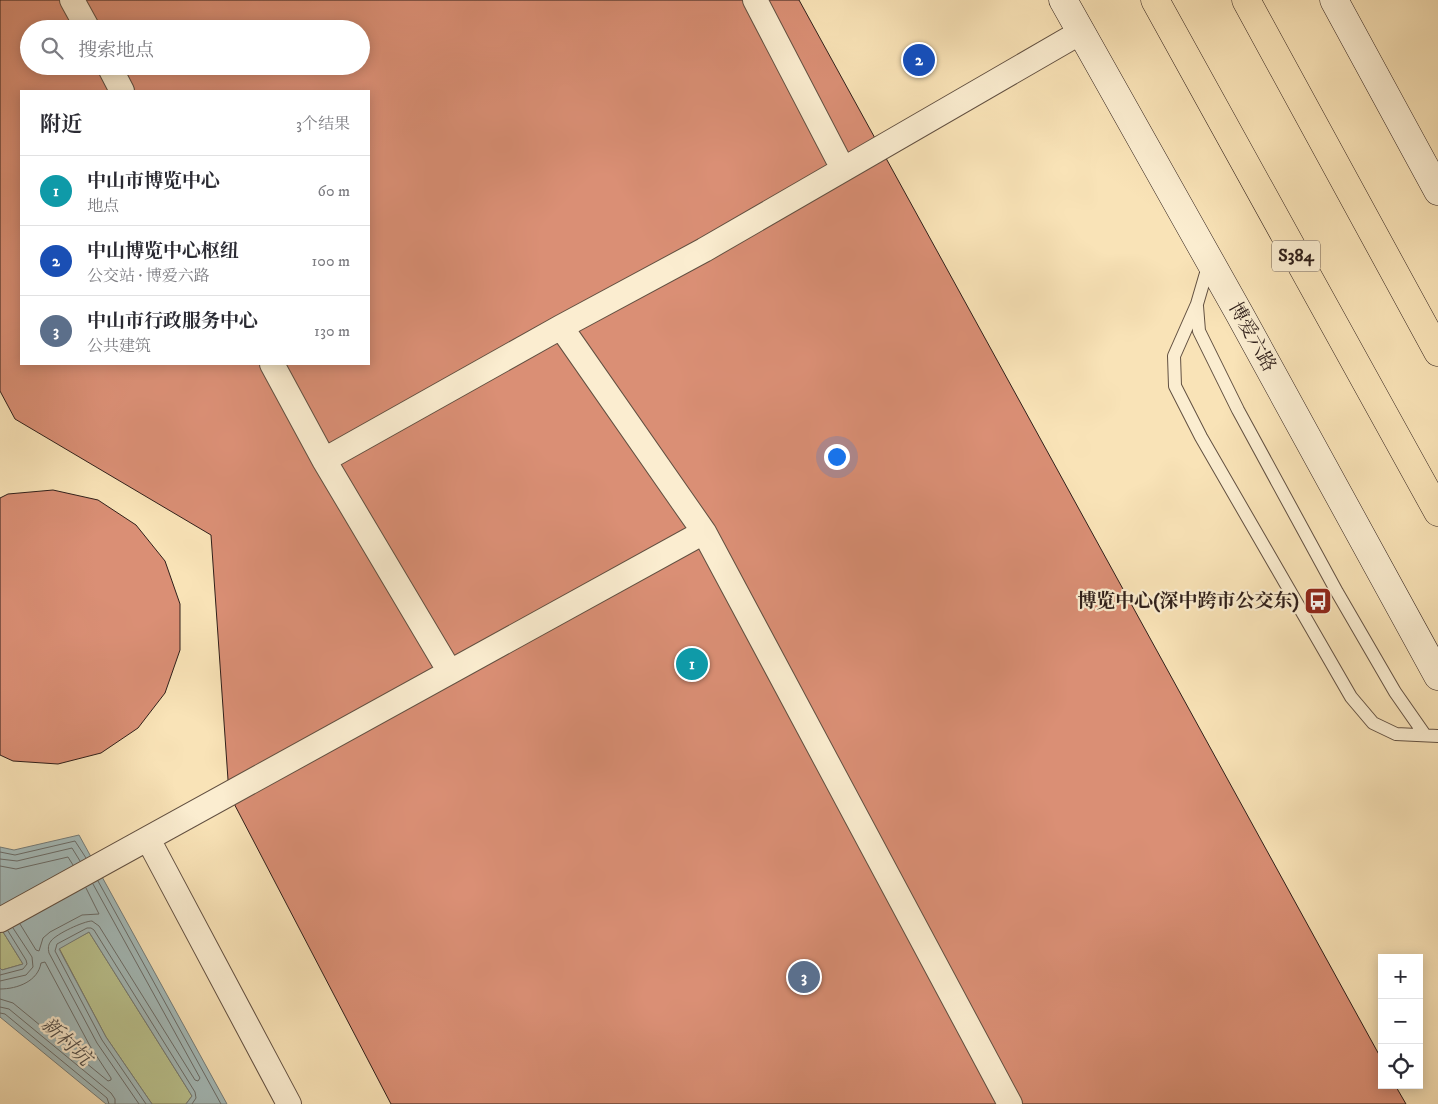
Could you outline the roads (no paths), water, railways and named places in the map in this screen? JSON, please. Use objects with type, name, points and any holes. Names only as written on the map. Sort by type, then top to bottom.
[{"type":"highway","name":"S384","points":[[1154,0],[1438,512]]},
{"type":"highway","points":[[1246,0],[1438,352]]},
{"type":"street","points":[[72,0],[83,20]]},
{"type":"street","points":[[755,0],[843,169]]},
{"type":"street","name":"博爱六路","points":[[1063,0],[1210,260],[1438,676]]},
{"type":"street","points":[[1334,0],[1438,191]]},
{"type":"street","points":[[324,460],[561,327],[704,250],[1081,32]]},
{"type":"street","points":[[114,75],[121,90]]},
{"type":"street","points":[[561,327],[704,532],[1010,1104]]},
{"type":"street","points":[[273,365],[324,460],[450,672]]},
{"type":"street","points":[[0,920],[704,532]]},
{"type":"street","points":[[148,839],[289,1104]]},
{"type":"lane","points":[[1210,260],[1197,304],[1174,356],[1174,386],[1201,437],[1351,698],[1373,724],[1396,734],[1438,736]]},
{"type":"lane","points":[[1197,304],[1199,331],[1238,410],[1342,600],[1395,692],[1425,735]]},
{"type":"water","name":"新村坑","points":[[79,835],[227,1104],[186,1104],[192,1096],[89,932],[59,949],[106,1037],[152,1104],[106,1104],[0,1017],[0,968],[2,970],[23,964],[0,927],[0,847],[14,850]]},
{"type":"place","name":"中山博览中心枢纽","points":[[919,60]]},
{"type":"place","name":"博览中心(深中跨市公交东)","points":[[1318,601]]},
{"type":"place","name":"中山市博览中心","points":[[692,664]]},
{"type":"place","name":"中山市行政服务中心","points":[[804,977]]}]
